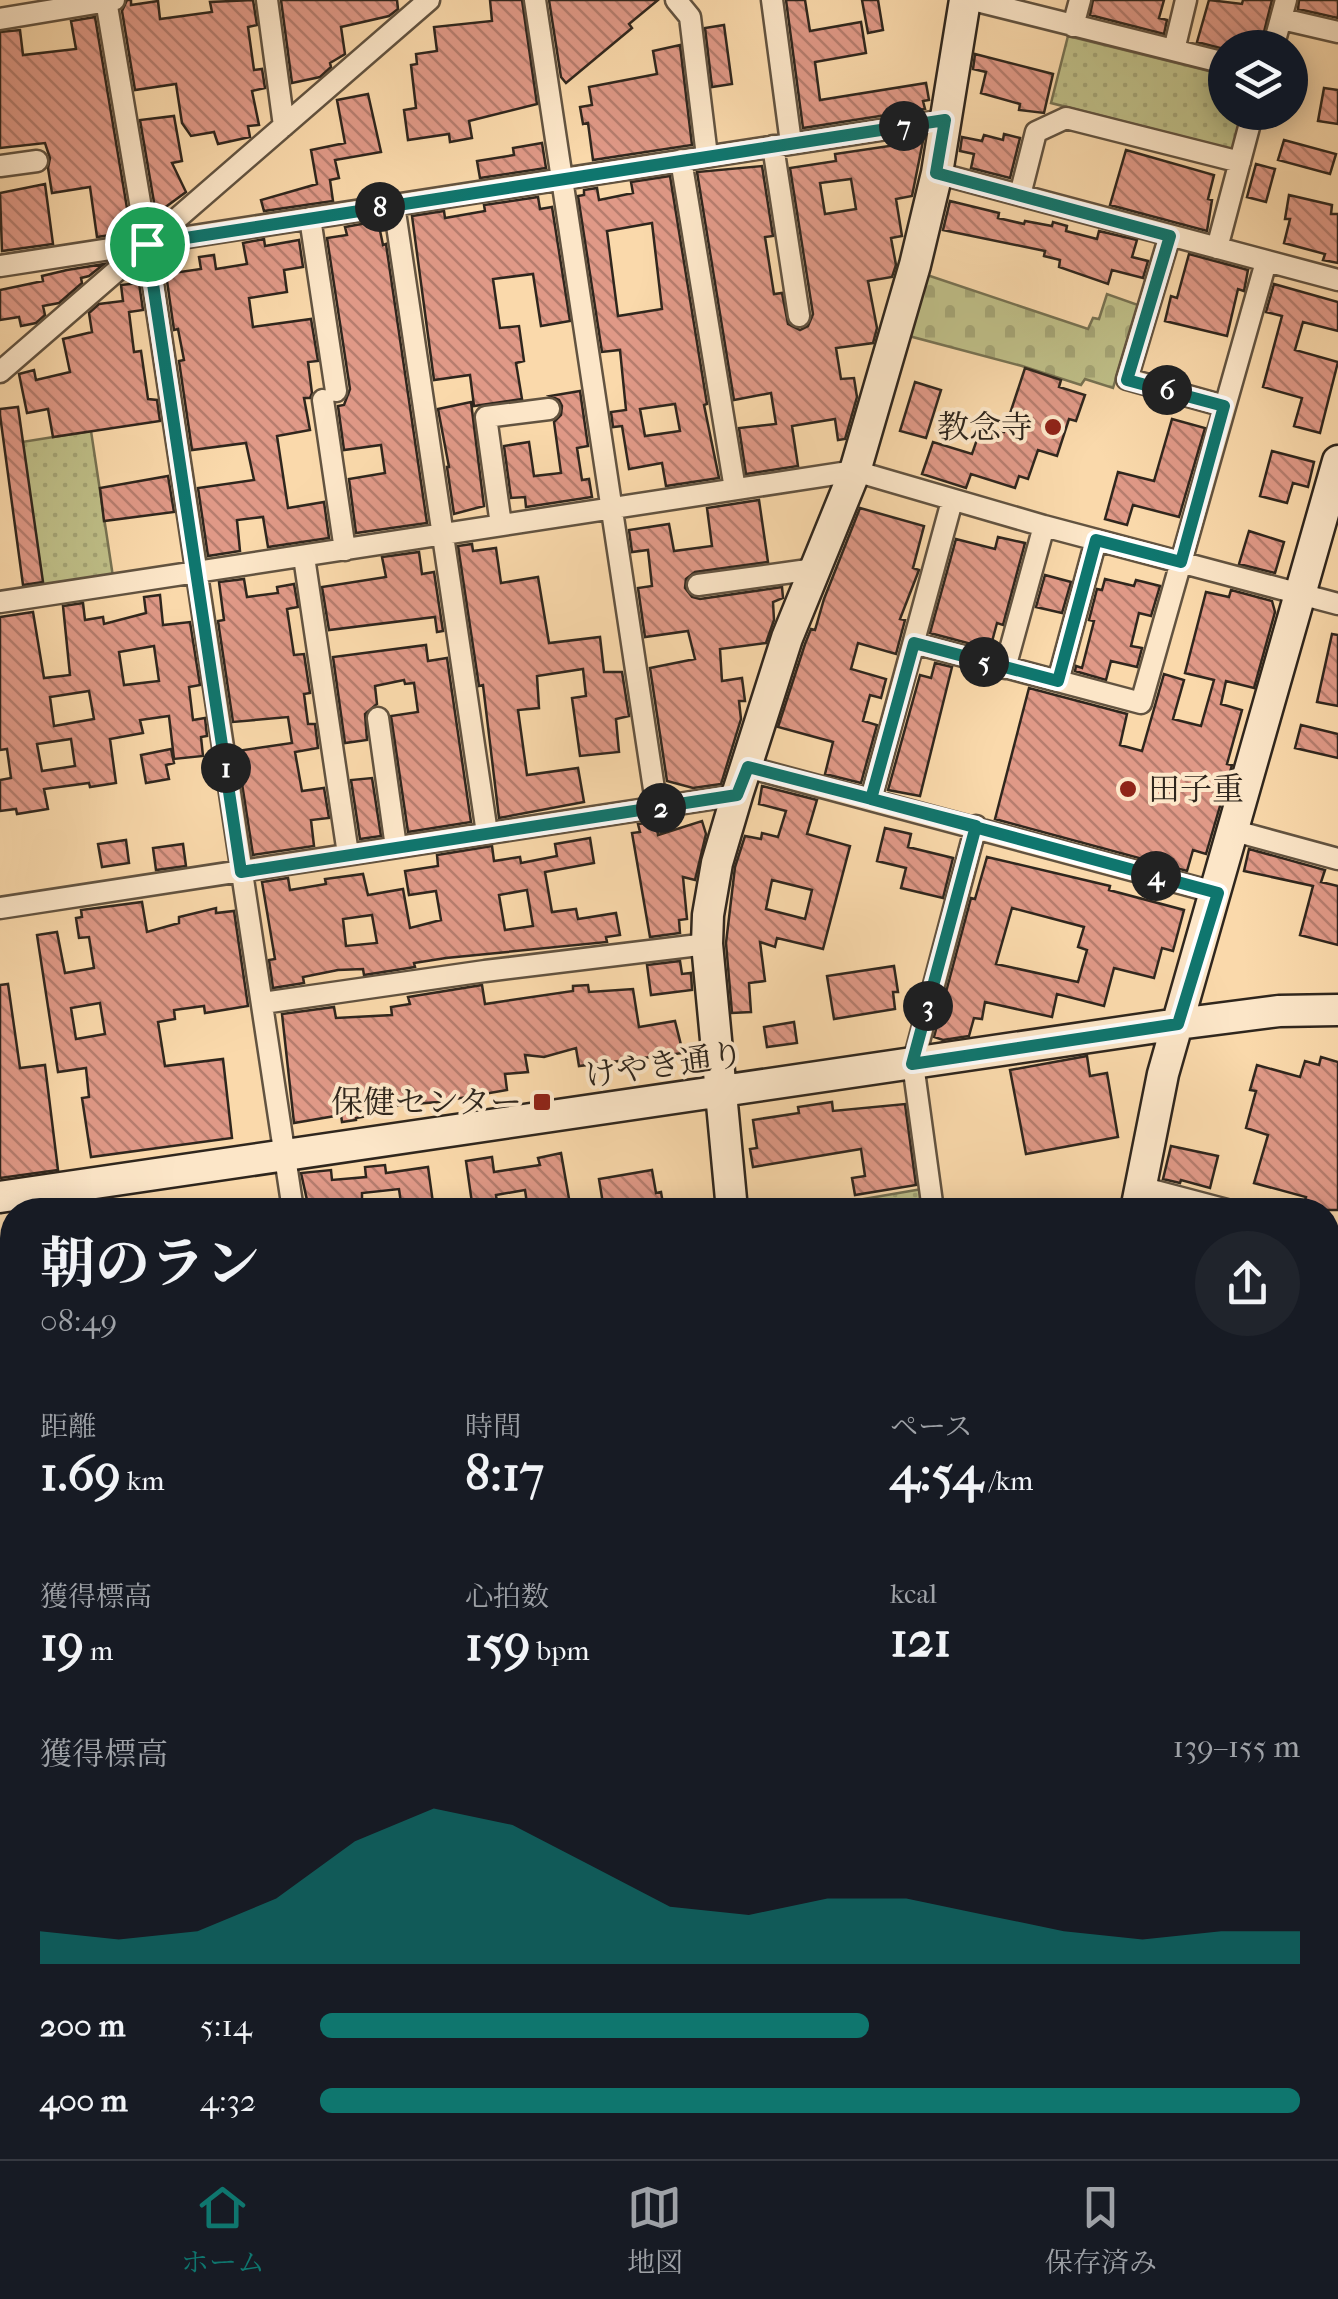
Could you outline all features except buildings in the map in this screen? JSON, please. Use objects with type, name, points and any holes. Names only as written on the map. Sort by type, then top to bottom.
[{"type":"street","points":[[0,18],[114,0]]},
{"type":"street","points":[[267,0],[284,126]]},
{"type":"street","points":[[0,372],[430,0]]},
{"type":"street","points":[[535,0],[657,809]]},
{"type":"street","points":[[676,0],[690,17],[707,156]]},
{"type":"street","points":[[772,0],[799,316]]},
{"type":"street","points":[[731,1198],[707,944],[717,863],[787,638],[855,470],[915,264],[936,173],[965,0]]},
{"type":"street","points":[[973,0],[1208,58]]},
{"type":"street","points":[[1073,26],[1080,0]]},
{"type":"street","points":[[1174,50],[1186,0]]},
{"type":"street","points":[[106,1],[147,244],[291,1198]]},
{"type":"street","points":[[1284,10],[1338,32]]},
{"type":"street","points":[[1020,194],[1036,132],[1066,118],[1240,162]]},
{"type":"street","points":[[0,266],[945,120]]},
{"type":"street","points":[[1218,248],[1248,130]]},
{"type":"street","points":[[681,160],[735,489]]},
{"type":"street","points":[[0,166],[37,161]]},
{"type":"street","points":[[936,173],[1338,280]]},
{"type":"street","points":[[394,205],[487,833]]},
{"type":"street","points":[[310,218],[345,550]]},
{"type":"street","points":[[1170,236],[1127,380],[1224,406]]},
{"type":"street","points":[[914,643],[1142,703],[1266,262]]},
{"type":"street","points":[[501,525],[486,417],[548,409]]},
{"type":"street","points":[[1138,1198],[1163,1074],[1218,893],[1338,461]]},
{"type":"street","points":[[0,602],[855,470],[952,501],[1338,604]]},
{"type":"street","points":[[871,799],[952,501]]},
{"type":"street","points":[[1005,668],[1044,526]]},
{"type":"street","points":[[1058,681],[1096,540]]},
{"type":"street","points":[[304,556],[348,854]]},
{"type":"street","points":[[698,585],[815,569]]},
{"type":"street","points":[[378,718],[396,847]]},
{"type":"street","points":[[0,908],[657,809],[742,781],[871,799],[1218,893]]},
{"type":"street","points":[[932,1198],[912,1064],[976,826]]},
{"type":"street","points":[[1234,831],[1338,859]]},
{"type":"street","points":[[264,1003],[486,970],[707,944]]},
{"type":"street","name":"けやき通り","points":[[0,1197],[1178,1024],[1279,1012],[1338,1010]]},
{"type":"green space","points":[[1068,36],[1208,71],[1208,130],[1240,130],[1235,150],[1051,103]]},
{"type":"green space","points":[[927,275],[1088,329],[1093,318],[1099,319],[1107,294],[1138,305],[1113,388],[1085,379],[1081,385],[909,336]]},
{"type":"green space","points":[[91,431],[113,577],[43,586],[22,442]]},
{"type":"green space","points":[[922,1189],[923,1198],[869,1198]]},
{"type":"place","name":"教念寺","points":[[1053,427]]},
{"type":"place","name":"田子重","points":[[1128,789]]},
{"type":"place","name":"保健センター","points":[[542,1102]]},
{"type":"route","points":[[147,244],[241,872],[737,795],[748,767],[871,799],[976,826],[912,1064],[1178,1024],[1218,893],[976,826],[871,799],[914,643],[1058,681],[1096,540],[1181,562],[1224,406],[1127,380],[1170,236],[936,173],[945,120],[147,244]]}]
